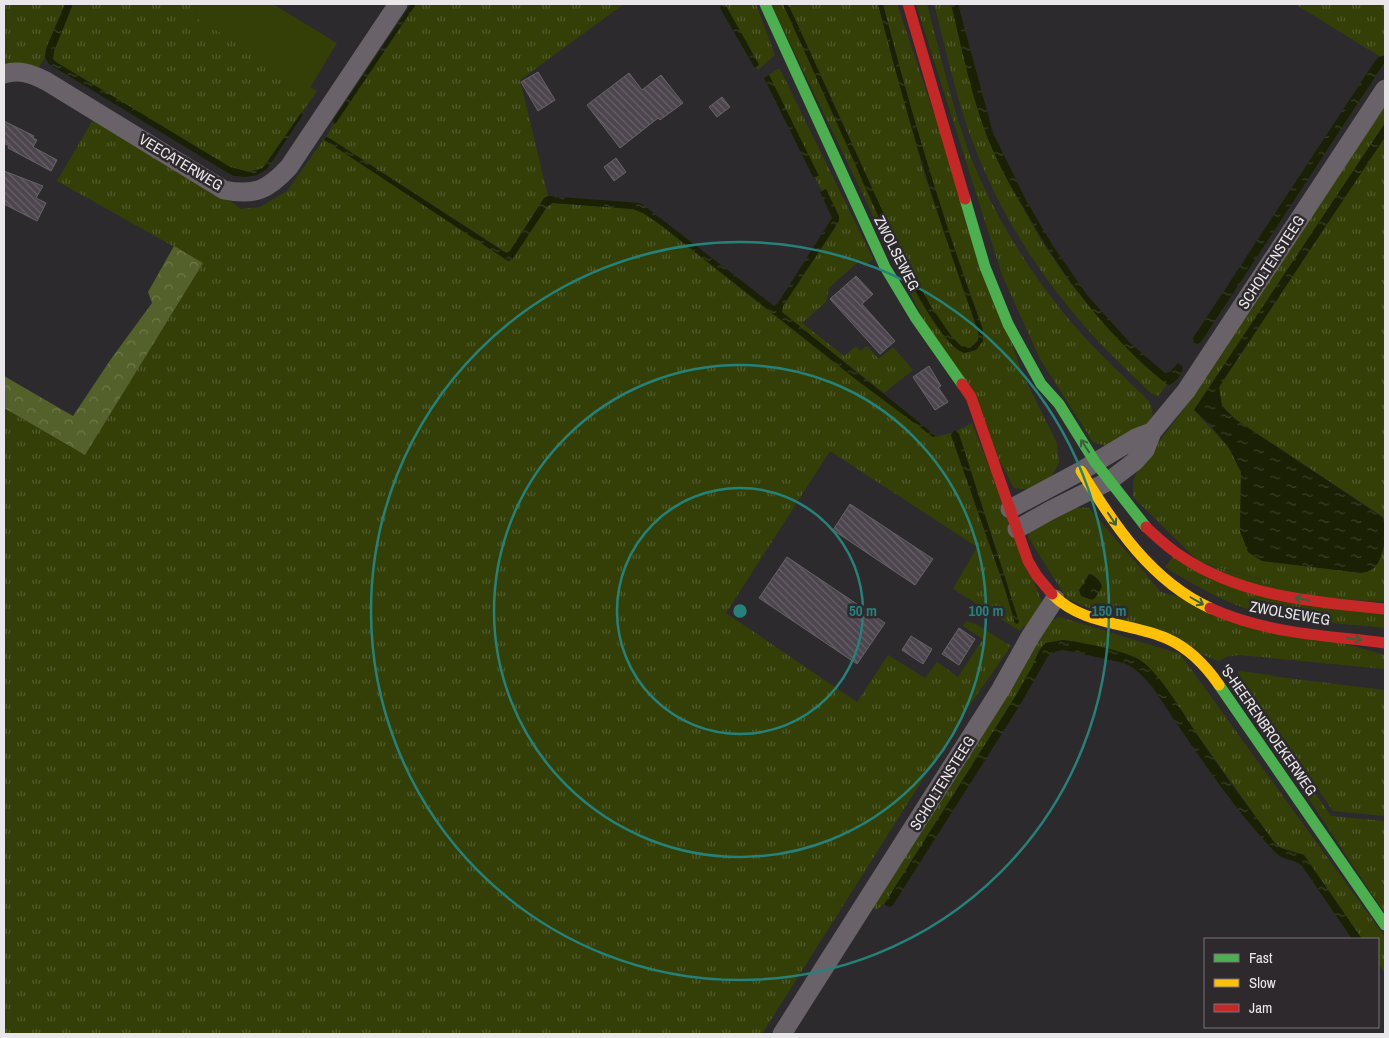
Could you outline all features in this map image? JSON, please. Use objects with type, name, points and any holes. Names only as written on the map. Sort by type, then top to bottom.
[{"type":"main road","name":"ZWOLSEWEG","points":[[765,4],[885,267],[915,317],[971,397],[1010,509]]},
{"type":"main road","name":"ZWOLSEWEG","points":[[908,4],[985,267],[1008,324],[1041,384],[1059,404],[1092,490],[1126,540],[1157,574],[1199,603],[1218,612],[1261,627],[1385,643]]},
{"type":"main road","name":"ZWOLSEWEG","points":[[1041,384],[1046,409]]},
{"type":"main road","name":"ZWOLSEWEG","points":[[1084,465],[1109,481],[1141,522],[1166,545],[1216,576],[1272,594],[1310,601],[1385,609]]},
{"type":"main road","points":[[1010,509],[1030,566],[1055,599]]},
{"type":"main road","name":"'S-HEERENBROEKERWEG","points":[[1055,599],[1072,610],[1102,622],[1164,637],[1187,650],[1207,668],[1385,925]]},
{"type":"street","name":"VEECATERWEG","points":[[4,74],[22,72],[46,81],[224,190],[241,193],[254,192],[264,189],[276,181],[289,166],[398,4]]},
{"type":"street","name":"SCHOLTENSTEEG","points":[[1017,529],[1109,481],[1134,462],[1145,450],[1152,432],[1186,391],[1385,89]]},
{"type":"street","name":"SCHOLTENSTEEG","points":[[1010,509],[1084,465],[1136,438],[1152,432]]},
{"type":"street","name":"SCHOLTENSTEEG","points":[[782,1034],[1002,689],[1030,636],[1055,599]]},
{"type":"green space","points":[[4,4],[65,4],[47,46],[45,57],[37,71],[4,68]]},
{"type":"green space","points":[[73,4],[200,4],[193,16],[317,91],[263,168],[249,172],[230,167],[53,59],[54,51]]},
{"type":"green space","points":[[200,4],[273,4],[337,43],[310,88],[193,16]]},
{"type":"green space","points":[[416,4],[624,4],[520,80],[548,196],[544,198],[507,253],[326,137]]},
{"type":"green space","points":[[723,4],[756,4],[775,55],[758,70],[756,67],[759,64],[726,6]]},
{"type":"green space","points":[[771,4],[783,4],[874,206],[948,340],[958,350],[971,352],[984,335],[983,330],[929,168],[883,4],[897,4],[1022,373],[1057,443],[1059,463],[1051,477],[1031,490],[1014,488],[923,319]]},
{"type":"green space","points":[[788,4],[878,4],[925,177],[978,331],[975,345],[966,347],[953,338],[931,308],[911,272]]},
{"type":"green space","points":[[916,4],[927,4],[951,96],[968,150],[988,196],[1012,240],[1055,303],[1099,352],[1148,400],[1151,406],[1153,414],[1151,420],[1146,425],[1107,446],[1093,442],[1040,359],[1002,275]]},
{"type":"green space","points":[[934,4],[951,4],[988,139],[1010,185],[1042,242],[1070,283],[1141,363],[1167,384],[1158,396],[1152,394],[1116,360],[1066,304],[1034,261],[1006,215],[983,168],[961,109]]},
{"type":"green space","points":[[1295,4],[1385,4],[1385,55],[1379,56]]},
{"type":"green space","points":[[780,69],[873,259],[864,267],[861,260],[859,261],[829,288],[826,302],[802,323],[844,356],[856,346],[860,351],[867,346],[879,359],[893,347],[913,370],[884,393],[782,313],[783,306],[835,228],[826,189],[822,191],[815,177],[818,175],[769,75]]},
{"type":"green space","points":[[1385,106],[1385,123],[1194,410],[1229,448],[1241,472],[1240,531],[1378,563],[1385,540],[1385,602],[1329,598],[1199,562],[1133,497],[1133,481],[1138,469],[1187,405]]},
{"type":"green space","points":[[94,118],[222,195],[241,209],[260,207],[287,191],[324,139],[506,259],[547,207],[553,203],[633,209],[643,213],[858,381],[935,437],[952,433],[951,435],[1015,623],[1008,586],[959,434],[956,431],[972,423],[1041,600],[1040,607],[1029,629],[1024,626],[1020,631],[953,589],[977,547],[830,451],[726,613],[857,702],[888,655],[925,678],[937,662],[958,677],[983,639],[963,626],[966,621],[976,624],[1011,646],[969,706],[762,1034],[4,1034],[4,408],[85,455],[203,263],[57,181]]},
{"type":"green space","points":[[1385,137],[1385,521],[1382,516],[1235,419],[1222,406],[1219,387]]},
{"type":"green space","points":[[174,246],[203,263],[85,455],[4,408],[4,376],[73,416],[111,359],[152,303],[148,292]]},
{"type":"green space","points":[[1072,507],[1089,508],[1161,592],[1385,655],[1385,669],[1240,655],[1229,656],[1218,661],[1067,599],[1028,537],[1029,532]]},
{"type":"green space","points":[[1174,556],[1385,613],[1385,628],[1280,617],[1247,609],[1215,596],[1165,567]]},
{"type":"green space","points":[[1060,617],[1180,654],[1385,937],[1385,974],[1379,965],[1379,938],[1361,938],[1304,855],[1281,848],[1274,842],[1152,671],[1095,647],[1063,640],[1039,651],[1015,697],[885,903],[876,910],[871,905],[1048,621]]},
{"type":"green space","points":[[1228,667],[1331,816],[1385,821],[1385,914],[1225,672]]},
{"type":"green space","points":[[1238,671],[1385,690],[1385,816],[1333,811]]},
{"type":"water","points":[[65,4],[73,4],[54,51],[53,59],[56,62],[230,167],[249,172],[263,168],[301,113],[303,115],[267,169],[257,175],[246,177],[234,176],[49,64],[45,57],[46,49]]},
{"type":"water","points":[[411,4],[416,4],[334,124],[333,120]]},
{"type":"water","points":[[722,4],[726,6],[759,65],[756,67],[754,67],[720,8]]},
{"type":"water","points":[[783,4],[788,4],[904,258],[932,308],[952,337],[961,346],[970,347],[977,341],[978,331],[950,250],[900,87],[878,4],[883,4],[929,168],[983,330],[983,341],[976,350],[964,353],[949,342],[916,291],[882,224]]},
{"type":"water","points":[[951,4],[958,4],[993,133],[1027,202],[1053,246],[1087,295],[1129,342],[1165,373],[1170,372],[1178,363],[1183,367],[1180,375],[1171,384],[1165,383],[1143,364],[1104,324],[1070,282],[1015,193],[996,157],[982,123],[967,72]]},
{"type":"water","points":[[1385,55],[1385,62],[1201,342],[1198,344],[1194,343],[1193,338],[1377,58]]},
{"type":"water","points":[[769,75],[819,176],[813,177],[764,78]]},
{"type":"water","points":[[1385,123],[1385,137],[1219,387],[1222,406],[1235,419],[1382,517],[1385,527],[1385,540],[1382,553],[1375,567],[1361,573],[1262,561],[1248,552],[1240,531],[1241,472],[1229,448],[1210,425],[1194,410]]},
{"type":"water","points":[[326,137],[506,253],[510,251],[544,198],[548,196],[640,203],[774,306],[778,303],[832,218],[820,192],[826,189],[839,216],[839,221],[783,306],[782,312],[936,436],[933,437],[858,381],[643,213],[633,209],[552,203],[547,207],[512,260],[508,261],[326,141],[324,139]]},
{"type":"water","points":[[955,430],[959,434],[1019,622],[1017,624],[1015,623],[951,435]]},
{"type":"water","points":[[1089,574],[1097,579],[1102,587],[1092,600],[1081,596],[1079,590]]},
{"type":"water","points":[[1063,640],[1114,650],[1140,660],[1148,667],[1173,697],[1209,752],[1274,842],[1281,848],[1304,855],[1361,938],[1351,938],[1302,866],[1299,863],[1279,856],[1258,834],[1211,773],[1153,688],[1140,674],[1124,663],[1064,650],[1057,651],[1048,656],[1020,705],[893,905],[890,907],[885,905],[1015,697],[1045,643]]},
{"type":"building","points":[[538,72],[555,100],[538,111],[521,82]]},
{"type":"building","points":[[629,73],[642,90],[661,75],[683,103],[660,120],[658,118],[620,148],[587,105]]},
{"type":"building","points":[[722,97],[730,107],[717,117],[709,107]]},
{"type":"building","points":[[4,121],[34,136],[33,138],[37,140],[33,147],[57,160],[51,171],[8,148],[9,146],[4,143]]},
{"type":"building","points":[[616,158],[626,172],[614,181],[604,167]]},
{"type":"building","points":[[4,171],[43,186],[36,198],[46,203],[37,221],[4,204]]},
{"type":"building","points":[[856,276],[873,294],[862,304],[895,341],[880,354],[830,299]]},
{"type":"building","points":[[929,366],[941,386],[938,387],[948,402],[935,410],[913,377]]},
{"type":"building","points":[[850,504],[933,559],[915,585],[833,530]]},
{"type":"building","points":[[787,557],[885,623],[857,664],[759,598]]},
{"type":"building","points":[[959,628],[975,639],[959,665],[942,654]]},
{"type":"building","points":[[911,636],[932,649],[923,664],[902,650]]},
{"type":"traffic: fast","points":[[765,4],[885,267],[915,317],[962,384]]},
{"type":"traffic: fast","points":[[965,199],[985,267],[1008,324],[1041,384],[1059,404],[1095,462],[1146,527]]},
{"type":"traffic: fast","points":[[1219,685],[1385,925]]},
{"type":"traffic: slow","points":[[1081,471],[1121,531],[1152,567],[1189,597],[1210,608]]},
{"type":"traffic: slow","points":[[1052,594],[1064,604],[1092,618],[1153,633],[1176,643],[1197,659],[1219,685]]},
{"type":"traffic: jam","points":[[908,4],[965,199]]},
{"type":"traffic: jam","points":[[962,384],[971,397],[1028,561],[1037,576],[1052,594]]},
{"type":"traffic: jam","points":[[1146,527],[1181,556],[1204,570],[1228,581],[1253,589],[1306,600],[1385,609]]},
{"type":"traffic: jam","points":[[1210,608],[1231,617],[1275,628],[1385,643]]}]
